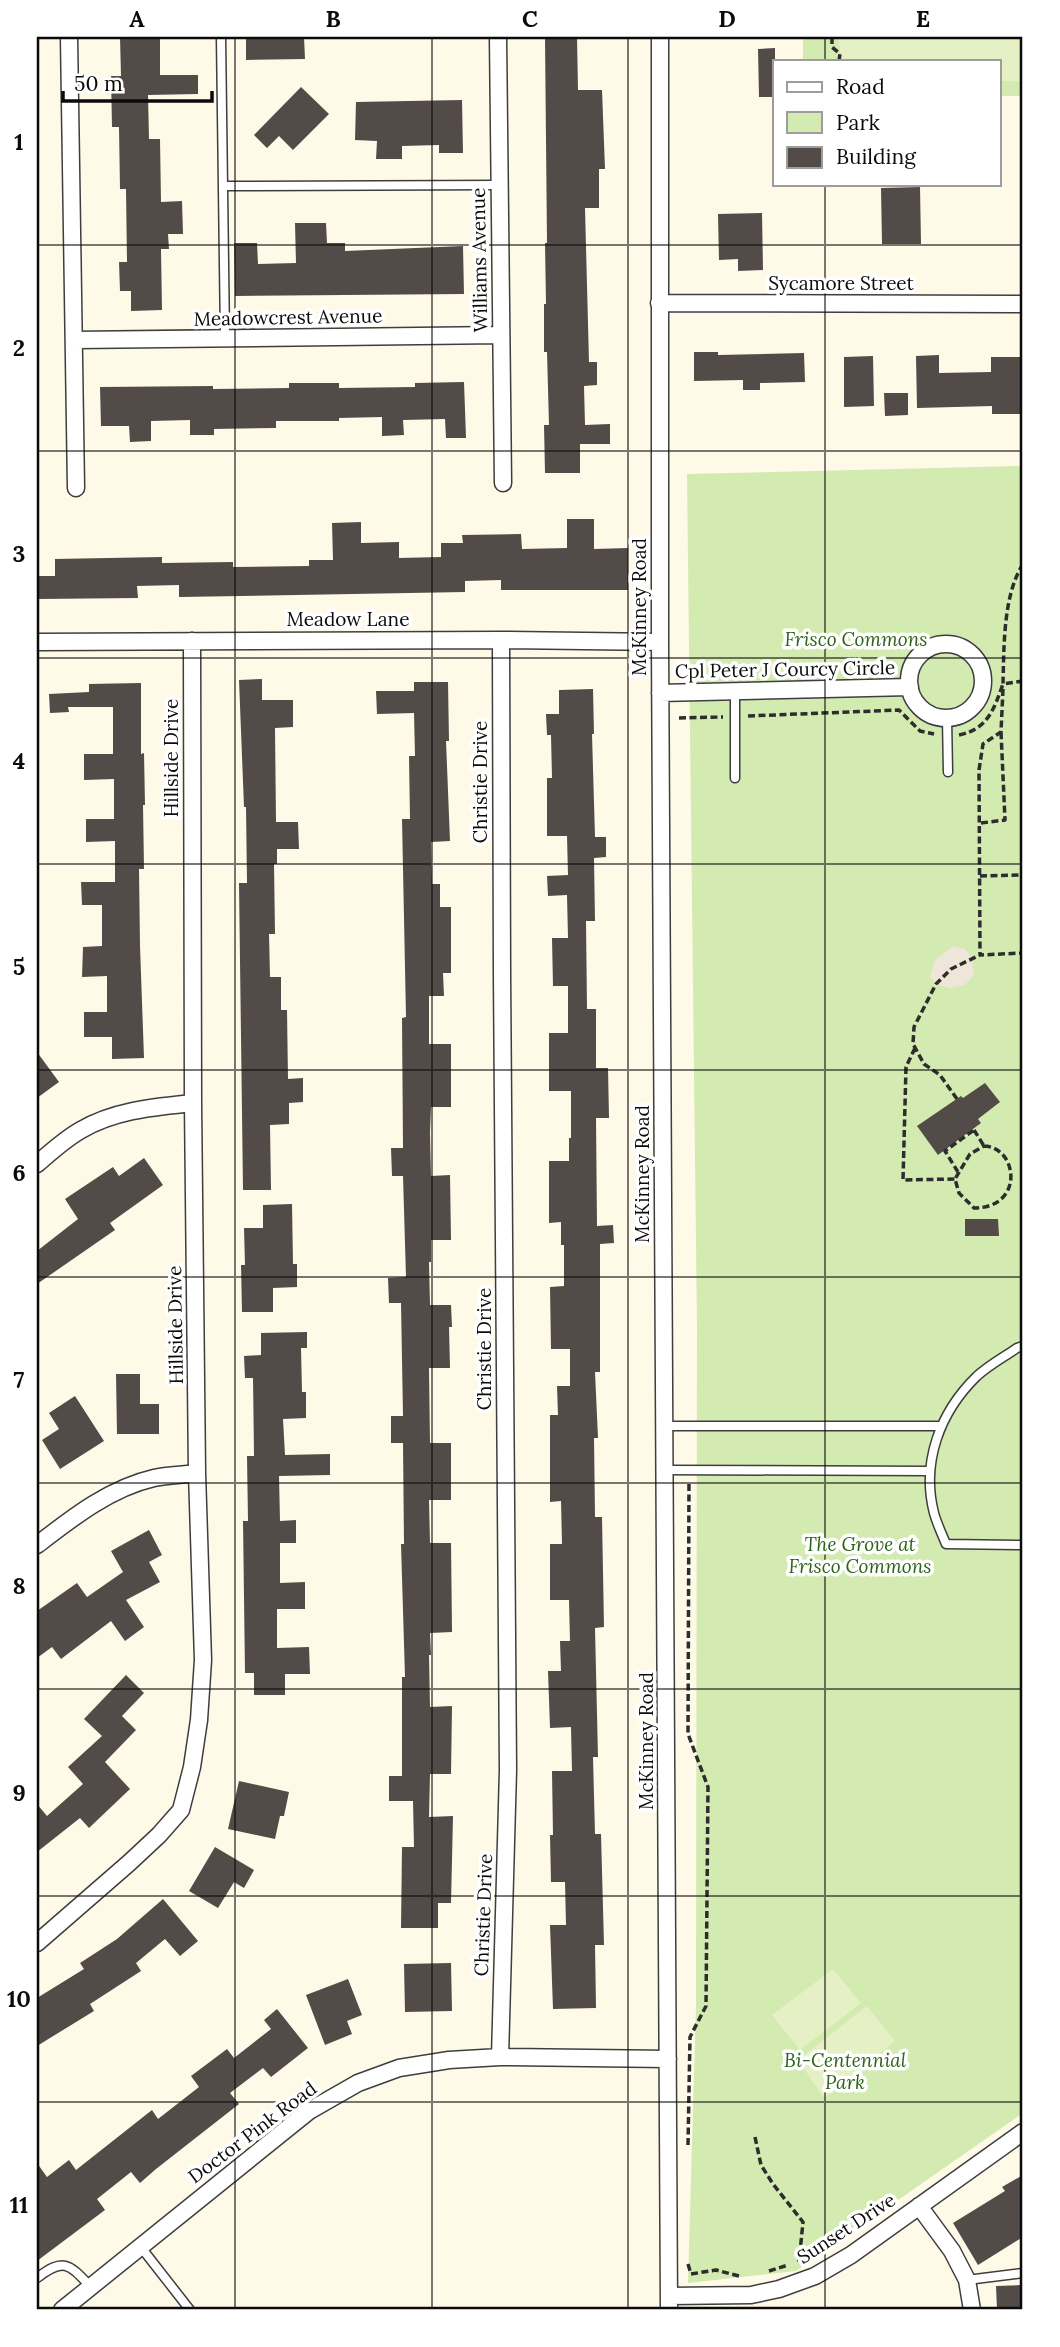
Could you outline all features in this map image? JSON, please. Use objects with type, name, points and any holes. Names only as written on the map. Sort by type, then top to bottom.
[{"type":"street","points":[[69,37],[76,488]]},
{"type":"street","name":"Williams Avenue","points":[[498,37],[503,483]]},
{"type":"street","name":"McKinney Road","points":[[660,37],[660,693],[669,2303]]},
{"type":"street","name":"Sycamore Street","points":[[659,303],[1023,304]]},
{"type":"street","name":"Meadowcrest Avenue","points":[[75,340],[501,335]]},
{"type":"street","name":"Christie Drive","points":[[500,2057],[508,1770],[501,640]]},
{"type":"street","name":"Hillside Drive","points":[[37,1943],[130,1863],[181,1810],[192,1767],[199,1720],[203,1660],[197,1473],[193,1103],[192,641]]},
{"type":"street","name":"Meadow Lane","points":[[37,642],[660,642]]},
{"type":"street","name":"Cpl Peter J Courcy Circle","points":[[948,644],[957,646],[973,655],[982,671],[979,698],[967,712],[959,716],[947,718],[923,710],[917,704],[910,687],[916,660],[930,648],[948,644]]},
{"type":"street","name":"Cpl Peter J Courcy Circle","points":[[660,693],[910,687]]},
{"type":"street","points":[[37,1164],[80,1130],[113,1116],[147,1108],[193,1103]]},
{"type":"street","points":[[37,1545],[69,1520],[111,1494],[153,1479],[197,1473]]},
{"type":"street","name":"Doctor Pink Road","points":[[62,2310],[309,2111],[358,2083],[399,2068],[449,2060],[500,2057],[668,2059]]},
{"type":"street","name":"Sunset Drive","points":[[669,2303],[751,2295],[797,2284],[815,2276],[851,2255],[1023,2132]]},
{"type":"street","points":[[919,2206],[952,2251],[967,2280],[972,2310]]},
{"type":"lane","points":[[221,37],[225,339]]},
{"type":"lane","points":[[223,186],[499,185]]},
{"type":"lane","points":[[735,691],[736,778]]},
{"type":"lane","points":[[947,718],[948,772]]},
{"type":"lane","points":[[1023,1346],[978,1376],[950,1407],[940,1426],[929,1471],[934,1513],[946,1544],[1023,1545]]},
{"type":"lane","points":[[664,1426],[940,1426]]},
{"type":"lane","points":[[665,1470],[929,1471]]},
{"type":"lane","points":[[140,2245],[190,2310]]},
{"type":"lane","points":[[37,2278],[54,2265],[64,2264],[72,2267],[91,2287]]},
{"type":"lane","points":[[967,2280],[1023,2273]]},
{"type":"path","points":[[832,37],[832,47],[840,54],[839,60]]},
{"type":"path","points":[[980,823],[1005,820],[1002,732],[1004,634],[1015,576],[1023,564]]},
{"type":"path","points":[[1003,684],[1023,681]]},
{"type":"path","points":[[679,718],[899,710],[920,731],[948,737],[967,733],[991,716],[1003,684]]},
{"type":"path","points":[[980,955],[979,770],[983,744],[1002,732]]},
{"type":"path","points":[[980,876],[1023,875]]},
{"type":"path","points":[[957,1099],[940,1075],[924,1064],[913,1044],[914,1027],[936,984],[951,969],[980,955],[1023,953]]},
{"type":"path","points":[[915,1048],[906,1067],[903,1180],[955,1179]]},
{"type":"path","points":[[958,1172],[945,1151],[974,1129],[984,1146]]},
{"type":"path","points":[[984,1146],[991,1146],[1005,1157],[1011,1176],[1009,1188],[1003,1198],[986,1208],[974,1208],[959,1193],[955,1179],[970,1154],[984,1146]]},
{"type":"path","points":[[687,2153],[690,2037],[706,2006],[708,1814],[708,1787],[688,1734],[689,1469]]},
{"type":"path","points":[[755,2137],[761,2165],[803,2222],[800,2262],[768,2272]]},
{"type":"path","points":[[688,2255],[691,2274],[716,2270],[739,2276]]},
{"type":"green space","points":[[803,37],[1023,37],[1023,96],[1000,96],[1000,60],[803,60]]},
{"type":"green space","points":[[838,37],[1023,37],[1023,81],[1000,81],[1000,60],[842,60]]},
{"type":"green space","points":[[1023,466],[1023,2113],[796,2271],[688,2283],[696,2007],[697,1327],[687,474]]},
{"type":"green space","points":[[833,1969],[861,2003],[800,2050],[772,2015]]},
{"type":"green space","name":"Bi-Centennial Park","points":[[867,2006],[895,2041],[824,2098],[798,2060]]},
{"type":"shaded area","points":[[953,946],[965,949],[972,958],[974,975],[965,985],[950,988],[936,984],[930,977],[935,960]]},
{"type":"building","points":[[120,37],[160,37],[160,75],[198,75],[198,94],[148,95],[149,139],[160,139],[161,202],[182,201],[183,234],[168,234],[169,249],[161,249],[162,310],[131,311],[131,291],[120,291],[119,262],[127,262],[126,189],[120,189],[119,127],[112,127],[111,76],[121,76]]},
{"type":"building","points":[[246,37],[304,37],[305,59],[246,60]]},
{"type":"building","points":[[545,37],[577,37],[578,90],[602,90],[605,169],[599,169],[599,208],[585,208],[589,362],[597,362],[597,385],[584,386],[585,425],[610,424],[610,444],[580,444],[580,473],[545,473],[544,425],[549,425],[547,352],[544,352],[547,243]]},
{"type":"building","points":[[775,48],[773,97],[759,97],[758,49]]},
{"type":"building","points":[[301,87],[329,114],[293,150],[279,136],[267,148],[254,135]]},
{"type":"building","points":[[462,100],[463,153],[439,153],[439,145],[402,146],[402,159],[376,159],[377,141],[355,140],[356,102]]},
{"type":"building","points":[[920,187],[921,244],[882,244],[881,188]]},
{"type":"building","points":[[762,213],[763,270],[738,271],[738,259],[719,260],[718,214]]},
{"type":"building","points":[[295,223],[326,223],[327,243],[345,243],[345,251],[463,246],[464,294],[235,296],[234,243],[257,243],[258,264],[296,263]]},
{"type":"building","points":[[694,352],[718,352],[718,355],[804,353],[805,382],[760,383],[760,390],[743,390],[743,380],[694,381]]},
{"type":"building","points":[[939,355],[939,373],[991,372],[991,357],[1023,357],[1023,414],[992,414],[992,406],[917,408],[916,356]]},
{"type":"building","points":[[873,356],[874,406],[844,407],[844,357]]},
{"type":"building","points":[[464,382],[466,438],[446,438],[445,419],[403,420],[404,435],[382,436],[382,417],[339,418],[339,421],[276,421],[276,428],[214,429],[214,435],[190,435],[190,420],[151,421],[151,441],[130,442],[129,426],[101,426],[100,387],[289,388],[289,383],[339,383],[339,388],[415,387],[415,383]]},
{"type":"building","points":[[884,393],[908,393],[908,415],[885,416]]},
{"type":"building","points":[[567,519],[594,519],[594,549],[628,548],[628,590],[501,590],[501,580],[465,581],[465,592],[179,597],[179,585],[137,586],[138,598],[37,599],[37,576],[55,576],[55,559],[162,557],[162,563],[233,562],[233,567],[309,566],[309,560],[333,560],[332,523],[361,522],[361,543],[399,542],[399,558],[441,557],[441,543],[463,543],[462,535],[521,534],[522,549],[567,548]]},
{"type":"building","points":[[262,679],[262,700],[293,700],[293,727],[275,728],[276,822],[298,822],[299,849],[277,849],[277,864],[274,864],[275,934],[269,934],[270,977],[281,977],[281,1010],[287,1010],[288,1079],[303,1078],[303,1102],[289,1103],[289,1124],[270,1125],[271,1190],[243,1190],[239,883],[247,883],[239,680]]},
{"type":"building","points":[[414,682],[448,682],[449,741],[446,741],[450,841],[431,842],[432,884],[440,884],[440,907],[451,907],[451,973],[443,973],[444,996],[429,996],[429,1044],[451,1044],[451,1107],[431,1107],[430,1133],[431,1176],[450,1175],[451,1240],[431,1240],[430,1305],[451,1305],[452,1327],[449,1327],[450,1368],[429,1368],[430,1443],[451,1443],[451,1500],[429,1500],[430,1543],[451,1543],[452,1632],[430,1633],[429,1655],[430,1707],[452,1706],[451,1774],[430,1774],[429,1817],[453,1816],[451,1903],[438,1903],[438,1928],[401,1928],[402,1847],[414,1847],[413,1801],[389,1801],[389,1776],[402,1776],[402,1677],[405,1677],[401,1544],[404,1544],[403,1443],[391,1443],[391,1416],[403,1416],[401,1303],[389,1303],[388,1278],[406,1277],[403,1176],[392,1176],[391,1148],[403,1148],[402,1018],[406,1017],[402,819],[410,819],[409,756],[415,756],[414,713],[377,714],[376,691],[414,691]]},
{"type":"building","points":[[141,683],[141,754],[144,753],[145,805],[144,869],[139,869],[144,1058],[112,1059],[112,1037],[84,1037],[84,1012],[107,1012],[107,976],[82,977],[83,947],[102,946],[102,905],[82,905],[81,882],[115,882],[115,841],[86,842],[86,819],[114,819],[114,779],[84,780],[84,754],[113,754],[113,707],[68,707],[69,712],[50,713],[49,694],[89,692],[89,684]]},
{"type":"building","points":[[593,689],[595,837],[606,837],[606,857],[594,858],[595,921],[586,921],[587,1009],[596,1009],[596,1068],[608,1068],[609,1118],[596,1118],[597,1226],[613,1225],[614,1243],[600,1244],[600,1372],[595,1372],[598,1438],[594,1438],[595,1517],[602,1517],[604,1627],[595,1628],[598,1757],[593,1757],[595,1834],[601,1834],[604,1945],[595,1945],[596,2008],[553,2009],[550,1925],[566,1925],[565,1882],[551,1882],[552,1771],[572,1771],[571,1727],[550,1728],[548,1671],[561,1671],[560,1641],[570,1641],[569,1600],[550,1600],[550,1544],[562,1544],[561,1501],[550,1502],[550,1415],[558,1415],[557,1386],[570,1386],[570,1349],[551,1349],[550,1287],[564,1286],[564,1245],[561,1245],[561,1222],[549,1223],[549,1161],[569,1161],[571,1091],[549,1091],[549,1033],[568,1033],[568,986],[553,986],[552,938],[568,938],[567,895],[548,896],[547,876],[568,875],[567,836],[547,836],[547,778],[552,778],[551,735],[547,735],[546,714],[559,714],[559,690]]},
{"type":"building","points":[[37,1052],[59,1082],[37,1098]]},
{"type":"building","points":[[985,1083],[1000,1102],[978,1119],[981,1123],[938,1155],[917,1126]]},
{"type":"building","points":[[144,1158],[163,1185],[110,1223],[115,1230],[37,1284],[37,1251],[78,1219],[65,1199],[113,1167],[119,1176]]},
{"type":"building","points":[[292,1204],[293,1264],[297,1264],[297,1287],[273,1288],[273,1312],[242,1312],[241,1265],[245,1265],[244,1228],[263,1228],[263,1205]]},
{"type":"building","points":[[965,1219],[998,1219],[999,1236],[965,1236]]},
{"type":"building","points":[[307,1332],[307,1348],[301,1348],[302,1392],[306,1392],[306,1418],[283,1419],[285,1455],[330,1454],[330,1475],[279,1476],[280,1521],[296,1520],[296,1543],[280,1543],[280,1583],[305,1582],[305,1609],[277,1609],[277,1648],[309,1647],[310,1674],[285,1674],[285,1695],[254,1695],[254,1673],[245,1673],[243,1521],[248,1521],[247,1456],[254,1456],[253,1378],[245,1378],[244,1356],[261,1355],[261,1333]]},
{"type":"building","points":[[116,1374],[140,1374],[140,1404],[159,1404],[159,1434],[117,1434]]},
{"type":"building","points":[[75,1396],[104,1441],[60,1469],[42,1440],[59,1429],[49,1413]]},
{"type":"building","points":[[149,1530],[162,1555],[149,1562],[160,1582],[126,1600],[144,1627],[125,1641],[111,1621],[61,1659],[52,1647],[37,1658],[37,1611],[77,1583],[87,1597],[123,1572],[111,1551]]},
{"type":"building","points":[[126,1675],[144,1693],[122,1716],[136,1730],[105,1762],[130,1789],[89,1828],[80,1818],[37,1852],[37,1804],[47,1816],[83,1784],[68,1767],[102,1736],[84,1719]]},
{"type":"building","points":[[239,1781],[289,1792],[275,1839],[228,1829]]},
{"type":"building","points":[[215,1847],[254,1870],[244,1888],[234,1882],[218,1908],[189,1891]]},
{"type":"building","points":[[163,1899],[198,1941],[180,1956],[165,1939],[136,1963],[141,1971],[90,2004],[94,2011],[37,2046],[37,1998],[84,1969],[80,1963],[117,1939]]},
{"type":"building","points":[[451,1963],[452,2011],[405,2012],[404,1964]]},
{"type":"building","points":[[348,1979],[362,2015],[347,2021],[352,2034],[325,2045],[306,1995]]},
{"type":"building","points":[[277,2009],[308,2048],[271,2077],[263,2068],[230,2093],[239,2104],[140,2183],[131,2172],[97,2199],[105,2210],[37,2261],[37,2163],[47,2177],[69,2160],[76,2170],[152,2110],[158,2119],[199,2087],[191,2076],[227,2049],[234,2058],[271,2029],[264,2020]]},
{"type":"building","points":[[1023,2175],[1023,2237],[978,2265],[953,2223],[1005,2191],[1002,2187]]},
{"type":"building","points":[[1023,2285],[1023,2310],[997,2310],[996,2286]]},
{"type":"park label","name":"Frisco Commons","points":[[856,639]]},
{"type":"park label","name":"The Grove at Frisco Commons","points":[[860,1555]]}]
